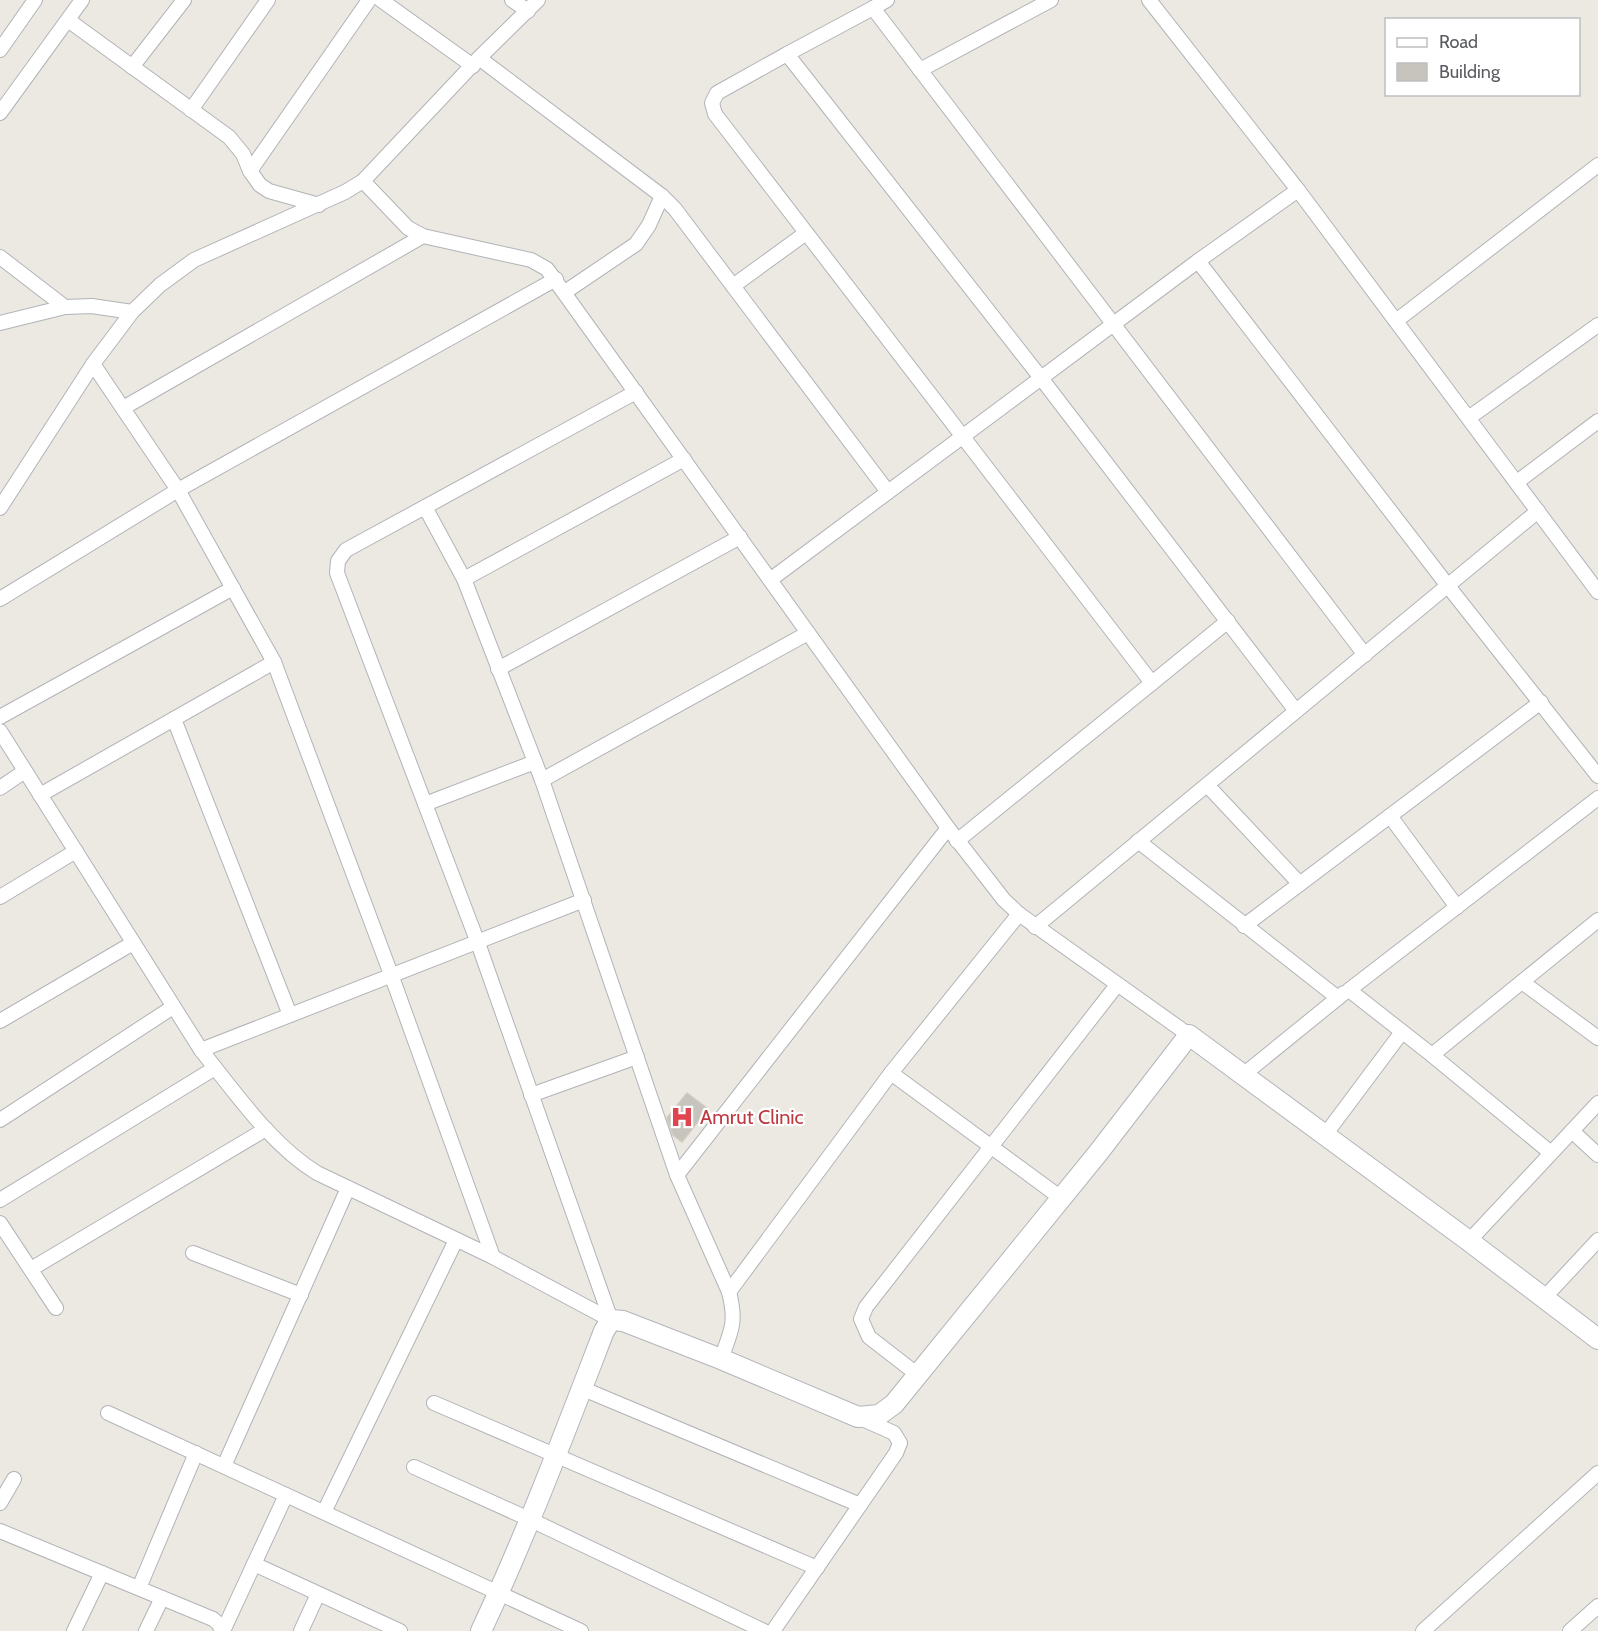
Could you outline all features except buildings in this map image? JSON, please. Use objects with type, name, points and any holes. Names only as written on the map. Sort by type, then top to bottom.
[{"type":"street","points":[[0,50],[35,0]]},
{"type":"street","points":[[0,113],[82,0]]},
{"type":"street","points":[[132,67],[184,0]]},
{"type":"street","points":[[191,110],[268,0]]},
{"type":"street","points":[[250,171],[369,0]]},
{"type":"street","points":[[381,0],[476,62],[643,179],[662,196],[675,209],[888,492]]},
{"type":"street","points":[[512,0],[528,11]]},
{"type":"street","points":[[0,508],[93,364],[132,312],[160,285],[194,260],[319,205],[363,181],[538,0]]},
{"type":"street","points":[[888,0],[717,93],[712,103],[715,114],[1152,683]]},
{"type":"street","points":[[920,70],[1051,0]]},
{"type":"street","points":[[1149,0],[1298,190],[1470,417],[1598,592]]},
{"type":"street","points":[[873,8],[1365,655]]},
{"type":"street","points":[[68,20],[238,146],[250,171],[269,191],[319,205]]},
{"type":"street","points":[[788,54],[1041,378],[1296,711]]},
{"type":"street","points":[[1396,321],[1598,165]]},
{"type":"street","points":[[363,181],[408,228],[423,236],[531,260],[547,269],[556,279],[957,841],[1018,914],[1189,1035],[1469,1241],[1598,1340]]},
{"type":"street","points":[[771,580],[1198,261],[1298,190]]},
{"type":"street","points":[[565,292],[636,244],[649,225],[662,196]]},
{"type":"street","points":[[733,286],[806,233]]},
{"type":"street","points":[[123,408],[423,236]]},
{"type":"street","points":[[0,257],[65,307]]},
{"type":"street","points":[[1198,261],[1448,586],[1598,776]]},
{"type":"street","points":[[0,598],[178,490],[556,279]]},
{"type":"street","points":[[0,323],[65,307],[92,306],[132,312]]},
{"type":"street","points":[[1470,417],[1598,325]]},
{"type":"street","points":[[93,364],[178,490],[274,662],[392,977],[493,1257]]},
{"type":"street","points":[[611,1320],[478,943],[337,573],[338,561],[346,550],[636,392]]},
{"type":"street","points":[[1517,482],[1598,421]]},
{"type":"street","points":[[464,579],[684,459]]},
{"type":"street","points":[[425,507],[464,579],[542,780],[677,1175],[729,1292],[734,1311],[732,1329],[721,1359]]},
{"type":"street","points":[[1035,927],[1538,511]]},
{"type":"street","points":[[498,669],[740,537]]},
{"type":"street","points":[[0,717],[233,588]]},
{"type":"street","points":[[957,841],[1228,621]]},
{"type":"street","points":[[542,780],[808,633]]},
{"type":"street","points":[[40,795],[274,662]]},
{"type":"street","points":[[1244,926],[1541,702]]},
{"type":"street","points":[[174,719],[290,1015]]},
{"type":"street","points":[[0,731],[201,1050],[266,1129],[301,1164],[493,1257],[611,1320],[623,1321],[721,1359],[894,1433],[900,1443],[896,1453],[773,1631]]},
{"type":"street","points":[[425,804],[535,762]]},
{"type":"street","points":[[0,788],[25,771]]},
{"type":"street","points":[[1207,785],[1299,884]]},
{"type":"street","points":[[1243,1075],[1598,798]]},
{"type":"street","points":[[1390,816],[1457,907]]},
{"type":"street","points":[[677,1175],[948,828]]},
{"type":"street","points":[[1138,841],[1244,926],[1402,1032],[1551,1153]]},
{"type":"street","points":[[0,897],[76,851]]},
{"type":"street","points":[[201,1050],[584,900]]},
{"type":"street","points":[[729,1292],[891,1074],[1018,914]]},
{"type":"street","points":[[1432,1055],[1598,920]]},
{"type":"street","points":[[0,1020],[133,943]]},
{"type":"street","points":[[1522,982],[1598,1038]]},
{"type":"street","points":[[918,1375],[869,1337],[861,1319],[866,1307],[1117,985]]},
{"type":"street","points":[[0,1120],[173,1007]]},
{"type":"street","points":[[1325,1135],[1402,1032]]},
{"type":"street","points":[[858,1418],[879,1415],[894,1404],[1061,1198],[1189,1035]]},
{"type":"street","points":[[531,1095],[637,1057]]},
{"type":"street","points":[[0,1200],[216,1068]]},
{"type":"street","points":[[891,1074],[1061,1198]]},
{"type":"street","points":[[1469,1241],[1598,1103]]},
{"type":"street","points":[[30,1269],[266,1129]]},
{"type":"street","points":[[1572,1131],[1598,1155]]},
{"type":"street","points":[[224,1466],[348,1188]]},
{"type":"street","points":[[0,1223],[56,1308]]},
{"type":"street","points":[[324,1512],[456,1240]]},
{"type":"street","points":[[1544,1298],[1598,1240]]},
{"type":"street","points":[[194,1253],[301,1295]]},
{"type":"street","points":[[481,1631],[499,1593],[604,1331],[611,1320]]},
{"type":"street","points":[[581,1388],[860,1505]]},
{"type":"street","points":[[434,1403],[817,1568]]},
{"type":"street","points":[[108,1413],[581,1631]]},
{"type":"street","points":[[139,1588],[196,1453]]},
{"type":"street","points":[[414,1467],[764,1631]]},
{"type":"street","points":[[1423,1631],[1598,1473]]},
{"type":"street","points":[[0,1503],[14,1479]]},
{"type":"street","points":[[222,1631],[286,1495]]},
{"type":"street","points":[[0,1531],[213,1619],[220,1625],[222,1631]]},
{"type":"street","points":[[254,1564],[381,1627],[400,1631]]},
{"type":"street","points":[[74,1631],[102,1573]]},
{"type":"street","points":[[301,1631],[318,1594]]},
{"type":"street","points":[[146,1631],[162,1598]]},
{"type":"street","points":[[1570,1631],[1598,1606]]},
{"type":"place","name":"Amrut Clinic","points":[[682,1117]]}]
